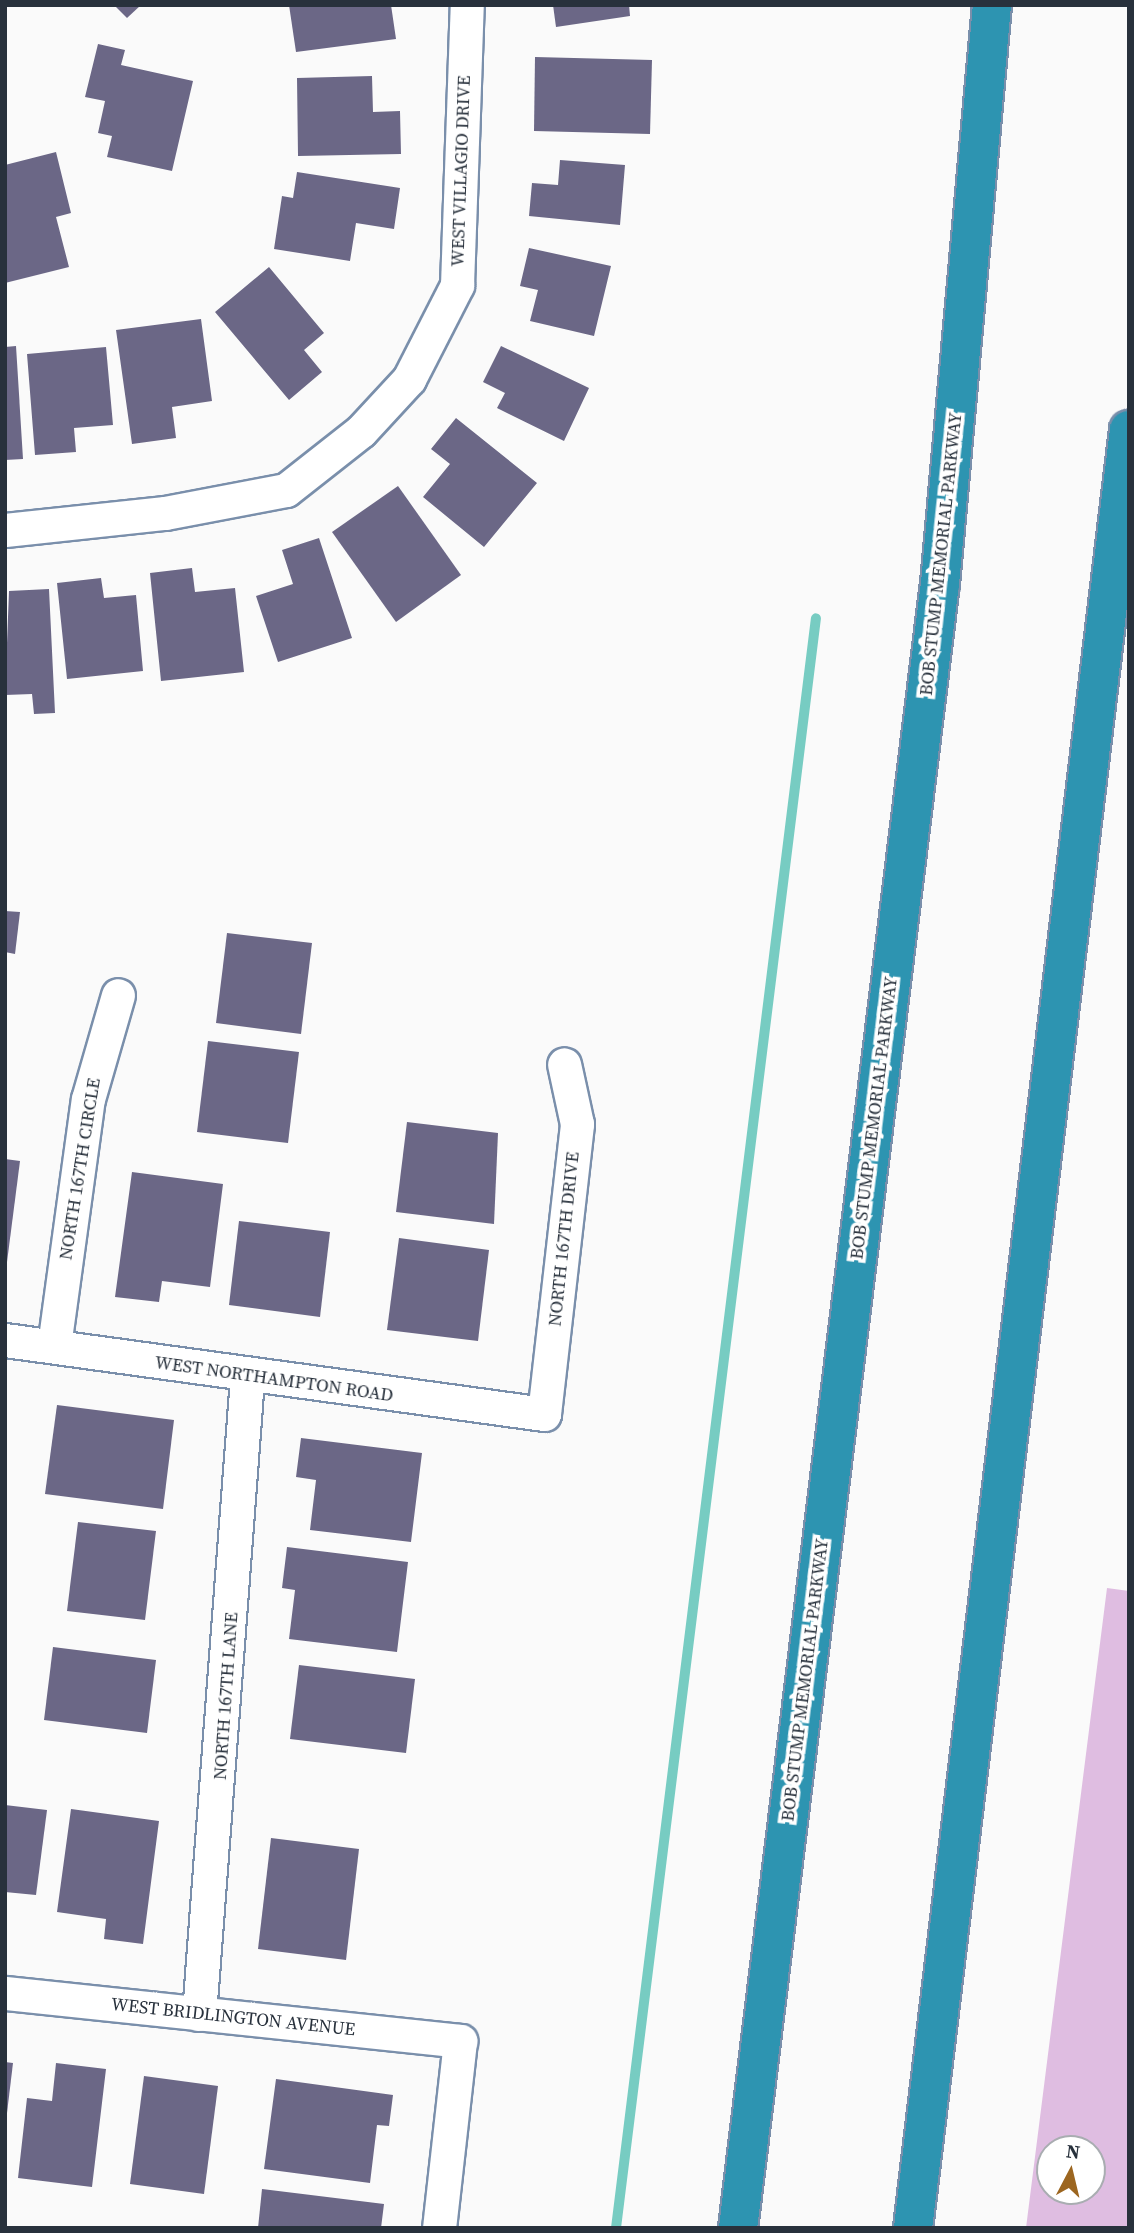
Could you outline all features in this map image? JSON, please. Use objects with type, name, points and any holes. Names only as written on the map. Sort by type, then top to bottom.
[{"type":"highway","name":"BOB STUMP MEMORIAL PARKWAY","points":[[738,2228],[940,584],[992,5]]},
{"type":"highway","points":[[914,2228],[1129,430]]},
{"type":"street","name":"WEST VILLAGIO DRIVE","points":[[5,530],[165,513],[286,491],[361,431],[409,379],[457,285],[467,5]]},
{"type":"street","name":"NORTH 167TH CIRCLE","points":[[54,1346],[88,1099],[118,995]]},
{"type":"street","name":"NORTH 167TH DRIVE","points":[[544,1415],[577,1124],[564,1064]]},
{"type":"street","name":"WEST NORTHAMPTON ROAD","points":[[5,1340],[247,1378],[544,1415]]},
{"type":"street","name":"NORTH 167TH LANE","points":[[199,2014],[247,1378]]},
{"type":"street","name":"WEST BRIDLINGTON AVENUE","points":[[5,1993],[460,2041],[439,2228]]},
{"type":"shaded area","points":[[1107,1588],[1129,1591],[1129,2228],[1026,2228],[1036,2149],[1036,2205],[1106,2205],[1106,2135],[1038,2135]]},
{"type":"building","points":[[114,5],[141,5],[127,18]]},
{"type":"building","points":[[289,5],[391,5],[396,39],[296,52]]},
{"type":"building","points":[[553,5],[629,5],[630,16],[556,27]]},
{"type":"building","points":[[98,44],[125,50],[121,65],[193,81],[172,171],[107,157],[112,136],[98,133],[105,101],[85,97]]},
{"type":"building","points":[[535,57],[652,60],[650,134],[534,131]]},
{"type":"building","points":[[372,76],[373,112],[400,111],[401,154],[298,156],[297,78]]},
{"type":"building","points":[[56,152],[71,213],[56,217],[69,267],[5,283],[5,165]]},
{"type":"building","points":[[560,160],[625,165],[620,225],[529,216],[532,183],[558,185]]},
{"type":"building","points":[[297,172],[400,188],[394,229],[356,223],[350,261],[274,249],[282,196],[293,198]]},
{"type":"building","points":[[529,248],[611,266],[594,336],[530,321],[538,290],[520,286]]},
{"type":"building","points":[[269,267],[324,333],[304,350],[322,372],[289,400],[215,312]]},
{"type":"building","points":[[201,319],[212,401],[172,407],[176,438],[132,444],[116,330]]},
{"type":"building","points":[[16,346],[23,459],[5,460],[5,347]]},
{"type":"building","points":[[501,346],[589,388],[564,441],[497,408],[505,393],[483,382]]},
{"type":"building","points":[[106,347],[113,425],[74,428],[76,452],[35,455],[27,354]]},
{"type":"building","points":[[456,418],[537,483],[484,547],[423,497],[450,464],[431,449]]},
{"type":"building","points":[[398,486],[461,575],[396,622],[332,532]]},
{"type":"building","points":[[319,538],[352,638],[278,662],[256,596],[293,584],[282,550]]},
{"type":"building","points":[[192,568],[195,592],[235,588],[244,672],[161,681],[150,573]]},
{"type":"building","points":[[101,578],[104,598],[136,595],[143,671],[67,679],[57,583]]},
{"type":"building","points":[[49,589],[55,713],[34,714],[32,694],[5,695],[9,591]]},
{"type":"building","points":[[5,911],[20,912],[15,954],[5,952]]},
{"type":"building","points":[[227,933],[312,943],[301,1034],[216,1023]]},
{"type":"building","points":[[208,1041],[299,1052],[288,1143],[197,1132]]},
{"type":"building","points":[[407,1122],[498,1133],[494,1224],[396,1212]]},
{"type":"building","points":[[5,1159],[20,1161],[7,1262],[5,1262]]},
{"type":"building","points":[[132,1172],[223,1184],[210,1287],[162,1281],[159,1302],[115,1297]]},
{"type":"building","points":[[239,1221],[330,1232],[320,1317],[229,1305]]},
{"type":"building","points":[[399,1238],[489,1250],[478,1341],[387,1330]]},
{"type":"building","points":[[57,1405],[174,1420],[163,1509],[45,1494]]},
{"type":"building","points":[[301,1438],[422,1453],[411,1542],[310,1530],[316,1480],[296,1477]]},
{"type":"building","points":[[78,1522],[156,1531],[145,1620],[67,1611]]},
{"type":"building","points":[[287,1547],[408,1562],[397,1652],[289,1639],[295,1590],[282,1588]]},
{"type":"building","points":[[53,1647],[156,1660],[147,1733],[44,1720]]},
{"type":"building","points":[[299,1665],[415,1679],[406,1753],[290,1739]]},
{"type":"building","points":[[5,1805],[47,1810],[36,1895],[5,1892]]},
{"type":"building","points":[[71,1809],[159,1821],[143,1944],[104,1939],[106,1919],[57,1912]]},
{"type":"building","points":[[271,1838],[359,1849],[346,1960],[258,1949]]},
{"type":"building","points":[[5,2062],[13,2063],[7,2113],[5,2113]]},
{"type":"building","points":[[56,2063],[106,2069],[92,2187],[18,2178],[27,2098],[52,2101]]},
{"type":"building","points":[[144,2076],[218,2086],[204,2194],[130,2184]]},
{"type":"building","points":[[276,2079],[393,2095],[389,2126],[377,2125],[370,2183],[264,2169]]},
{"type":"building","points":[[262,2189],[384,2204],[381,2228],[258,2228]]},
{"type":"waterway","points":[[616,2228],[816,618]]}]
